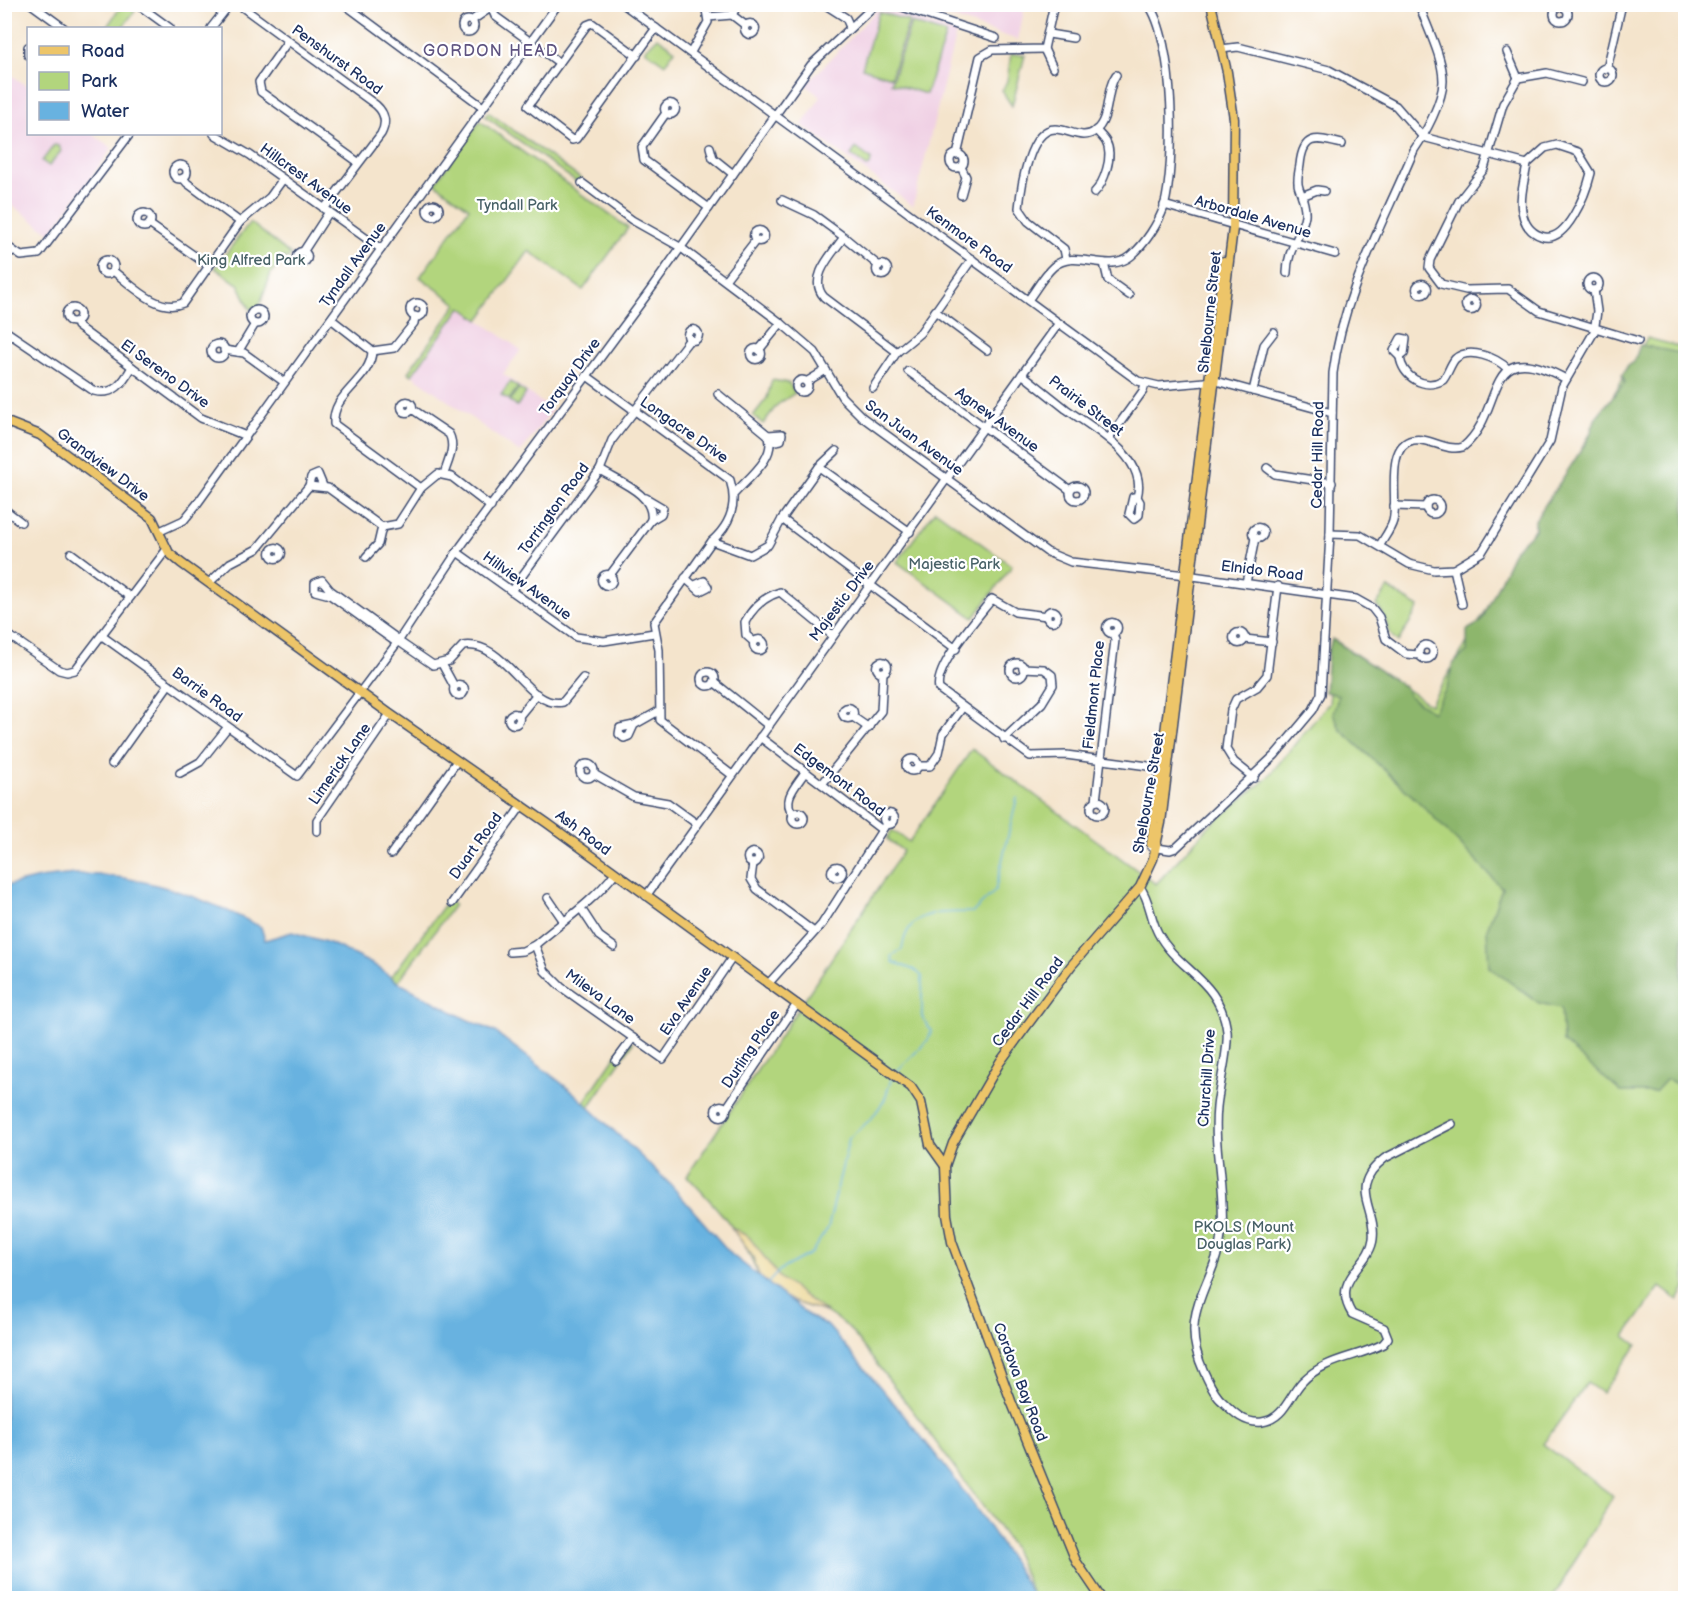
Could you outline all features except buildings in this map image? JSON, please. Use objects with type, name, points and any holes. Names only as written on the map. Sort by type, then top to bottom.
[{"type":"main road","name":"Shelbourne Street","points":[[1149,866],[1165,768],[1213,381],[1228,226],[1231,223],[1234,119],[1211,4]]},
{"type":"main road","name":"Grandview Drive","points":[[4,421],[40,435],[152,518],[167,549]]},
{"type":"main road","name":"Ash Road","points":[[167,549],[209,584],[522,805],[911,1087],[921,1102],[930,1145],[945,1166]]},
{"type":"main road","name":"Cedar Hill Road","points":[[945,1166],[953,1143],[1000,1062],[1071,966],[1140,887],[1149,866]]},
{"type":"main road","name":"Cordova Bay Road","points":[[945,1166],[947,1215],[952,1242],[1011,1401],[1076,1561],[1101,1599]]},
{"type":"street","points":[[31,4],[58,27]]},
{"type":"street","points":[[137,4],[169,27]]},
{"type":"street","points":[[212,27],[230,4]]},
{"type":"street","name":"Penshurst Road","points":[[238,4],[382,112],[385,121],[383,131],[358,162],[326,210],[303,252]]},
{"type":"street","points":[[344,4],[483,107]]},
{"type":"street","name":"Tyndall Avenue","points":[[160,531],[187,517],[558,4]]},
{"type":"street","name":"Kenmore Road","points":[[623,4],[1145,384]]},
{"type":"street","points":[[690,52],[706,27],[708,17],[706,10],[699,4]]},
{"type":"street","points":[[732,15],[738,4]]},
{"type":"street","points":[[806,4],[812,7],[816,4]]},
{"type":"street","points":[[824,4],[846,18],[850,27]]},
{"type":"street","name":"Torquay Drive","points":[[297,776],[398,641],[457,552],[811,65],[876,4]]},
{"type":"street","points":[[893,4],[996,38]]},
{"type":"street","points":[[1053,68],[1044,49],[1054,4]]},
{"type":"street","points":[[1028,300],[1053,267],[1066,259],[1104,263],[1120,262],[1134,254],[1153,229],[1164,206],[1170,157],[1170,71],[1156,19],[1148,4]]},
{"type":"street","name":"Cedar Hill Road","points":[[1153,847],[1170,850],[1176,848],[1254,778],[1305,719],[1319,699],[1328,593],[1334,365],[1345,314],[1364,261],[1414,150],[1423,137],[1440,96],[1443,80],[1419,4]]},
{"type":"street","points":[[1607,69],[1622,4]]},
{"type":"street","points":[[471,21],[490,6],[495,16],[558,62]]},
{"type":"street","points":[[708,17],[732,15],[745,25]]},
{"type":"street","points":[[637,56],[592,23],[586,25],[528,106],[572,140],[576,140],[637,56],[656,28]]},
{"type":"street","points":[[1049,34],[1074,38]]},
{"type":"street","points":[[288,41],[255,87],[358,162]]},
{"type":"street","points":[[1221,49],[1238,47],[1329,70],[1396,106],[1423,137],[1527,164]]},
{"type":"street","points":[[961,195],[966,177],[961,167],[955,168],[951,164],[952,158],[957,155],[980,57],[992,50],[1044,49]]},
{"type":"street","points":[[1507,52],[1518,78]]},
{"type":"street","points":[[1518,78],[1547,73],[1582,82]]},
{"type":"street","points":[[1066,259],[1066,252],[1059,244],[1022,216],[1019,208],[1032,149],[1036,139],[1043,132],[1053,129],[1084,135],[1096,130],[1103,120],[1109,87],[1116,75]]},
{"type":"street","points":[[1518,78],[1503,104],[1484,169],[1459,201],[1430,260],[1429,268],[1433,277],[1441,284],[1472,291],[1508,289],[1539,311],[1638,341]]},
{"type":"street","points":[[666,113],[642,147],[644,160],[709,208]]},
{"type":"street","points":[[1094,193],[1102,185],[1108,156],[1106,142],[1096,130]]},
{"type":"street","points":[[4,244],[21,256],[39,254],[129,135]]},
{"type":"street","name":"Hillcrest Avenue","points":[[216,135],[283,179],[381,249]]},
{"type":"street","points":[[1287,273],[1293,241],[1305,217],[1298,185],[1301,149],[1309,140],[1318,138],[1342,144]]},
{"type":"street","points":[[1557,145],[1578,152],[1591,173],[1587,188],[1564,230],[1554,238],[1535,234],[1525,224],[1521,208],[1527,164],[1545,148],[1557,145]]},
{"type":"street","points":[[710,147],[713,158],[733,174]]},
{"type":"street","points":[[183,178],[240,222]]},
{"type":"street","points":[[113,271],[158,303],[174,307],[183,303],[240,222],[270,197],[283,179]]},
{"type":"street","name":"San Juan Avenue","points":[[582,183],[631,219],[680,247],[781,323],[815,352],[851,408],[1059,558],[1071,562],[1189,576]]},
{"type":"street","points":[[1302,196],[1317,190],[1324,191]]},
{"type":"street","points":[[417,199],[428,207]]},
{"type":"street","points":[[782,200],[814,215],[879,266]]},
{"type":"street","name":"Arbordale Avenue","points":[[1164,206],[1335,254]]},
{"type":"street","points":[[149,224],[209,266]]},
{"type":"street","points":[[844,237],[820,273],[819,290],[824,297],[897,352]]},
{"type":"street","points":[[725,280],[756,240]]},
{"type":"street","points":[[873,388],[897,352],[914,339],[972,259]]},
{"type":"street","points":[[1104,263],[1108,280],[1129,295]]},
{"type":"street","points":[[1426,285],[1433,277]]},
{"type":"street","points":[[1330,534],[1360,535],[1422,568],[1454,569],[1482,552],[1550,441],[1556,421],[1558,397],[1594,332],[1597,311],[1594,290]]},
{"type":"street","points":[[1472,291],[1472,300]]},
{"type":"street","points":[[935,311],[987,350]]},
{"type":"street","points":[[331,319],[372,351],[394,348],[414,323],[415,316]]},
{"type":"street","name":"El Sereno Drive","points":[[76,322],[77,326],[205,421],[246,436]]},
{"type":"street","points":[[759,350],[781,323]]},
{"type":"street","name":"Majestic Drive","points":[[646,896],[1059,323]]},
{"type":"street","points":[[238,352],[255,324]]},
{"type":"street","points":[[4,330],[94,391],[106,392],[116,388],[132,367]]},
{"type":"street","points":[[1253,391],[1264,345],[1274,332]]},
{"type":"street","name":"Torrington Road","points":[[511,591],[600,470],[612,440],[690,339]]},
{"type":"street","points":[[224,350],[244,354],[284,382]]},
{"type":"street","points":[[372,351],[368,368],[336,406],[334,424],[421,488]]},
{"type":"street","points":[[1400,357],[1402,368],[1410,378],[1428,384],[1443,380],[1456,359],[1468,354],[1498,361],[1508,369]]},
{"type":"street","points":[[1380,545],[1393,523],[1396,460],[1400,448],[1411,441],[1418,440],[1445,448],[1463,447],[1472,437],[1508,369],[1523,364],[1553,372],[1566,379]]},
{"type":"street","points":[[806,382],[826,370]]},
{"type":"street","name":"Agnew Avenue","points":[[908,371],[1070,490]]},
{"type":"street","name":"Prairie Street","points":[[1022,374],[1108,438],[1130,462],[1138,488],[1137,497]]},
{"type":"street","name":"Longacre Drive","points":[[587,376],[722,472],[730,480],[735,493]]},
{"type":"street","points":[[1108,438],[1143,391],[1145,384],[1167,386],[1213,381],[1332,413]]},
{"type":"street","points":[[718,394],[769,438],[771,449],[735,493],[724,530],[712,541],[660,611],[654,623],[654,633],[659,650],[657,712],[660,720],[732,775]]},
{"type":"street","points":[[412,409],[449,434],[452,439],[453,448],[444,474]]},
{"type":"street","points":[[712,541],[750,555],[768,545],[782,519],[819,467],[836,451]]},
{"type":"street","points":[[819,467],[910,532]]},
{"type":"street","points":[[1267,468],[1275,474],[1332,483]]},
{"type":"street","points":[[600,470],[663,508],[661,514],[651,520],[610,575]]},
{"type":"street","points":[[209,584],[225,567],[250,554],[264,543],[309,486],[311,477],[318,474],[323,486],[382,527],[398,524],[421,488],[431,477],[444,474],[491,507]]},
{"type":"street","points":[[309,486],[323,486]]},
{"type":"street","points":[[645,498],[650,506],[651,520]]},
{"type":"street","points":[[1394,506],[1426,507]]},
{"type":"street","points":[[4,509],[21,522]]},
{"type":"street","points":[[782,519],[956,649]]},
{"type":"street","points":[[366,556],[378,544],[382,527]]},
{"type":"street","points":[[1246,583],[1255,537]]},
{"type":"street","points":[[264,543],[272,550]]},
{"type":"street","points":[[4,645],[8,634],[56,669],[70,672],[80,666],[167,549]]},
{"type":"street","name":"Hillview Avenue","points":[[457,552],[576,637],[604,640],[654,633]]},
{"type":"street","points":[[71,553],[130,597]]},
{"type":"street","points":[[1454,569],[1462,604]]},
{"type":"street","name":"Elnido Road","points":[[1189,576],[1278,586],[1356,599],[1372,608],[1382,624],[1386,639],[1406,654],[1419,655]]},
{"type":"street","points":[[685,578],[694,585]]},
{"type":"street","points":[[398,641],[330,595],[315,591],[315,583],[322,580],[330,590],[425,661],[442,664],[449,661],[463,646],[478,646],[518,674],[537,694],[552,703],[563,702],[584,678]]},
{"type":"street","points":[[1254,778],[1230,758],[1226,744],[1236,699],[1257,687],[1267,675],[1278,586]]},
{"type":"street","points":[[754,642],[746,635],[745,622],[757,605],[768,596],[780,592],[832,635]]},
{"type":"street","points":[[1047,616],[1015,612],[992,599],[945,664],[938,684],[939,689],[1023,753],[1036,757],[1066,755],[1165,768]]},
{"type":"street","name":"Fieldmont Place","points":[[1096,801],[1115,640],[1113,633]]},
{"type":"street","name":"Barrie Road","points":[[102,636],[227,728],[297,776]]},
{"type":"street","points":[[1245,639],[1272,642]]},
{"type":"street","points":[[442,664],[454,686]]},
{"type":"street","points":[[1004,739],[1042,703],[1053,685],[1052,675],[1044,669],[1023,668]]},
{"type":"street","points":[[822,784],[881,711],[882,672]]},
{"type":"street","points":[[714,682],[769,726]]},
{"type":"street","points":[[112,764],[169,684]]},
{"type":"street","points":[[519,716],[537,694]]},
{"type":"street","points":[[918,766],[930,766],[940,749],[943,734],[963,708]]},
{"type":"street","points":[[634,725],[657,712]]},
{"type":"street","name":"Limerick Lane","points":[[317,831],[317,820],[390,714]]},
{"type":"street","points":[[853,717],[868,728]]},
{"type":"street","points":[[180,773],[200,762],[227,728]]},
{"type":"street","name":"Edgemont Road","points":[[760,737],[884,827],[822,924],[768,984]]},
{"type":"street","points":[[391,854],[457,760]]},
{"type":"street","points":[[793,814],[789,809],[788,801],[806,772]]},
{"type":"street","points":[[594,774],[634,796],[668,803],[697,824]]},
{"type":"street","name":"Duart Road","points":[[452,903],[522,805]]},
{"type":"street","points":[[753,863],[752,879],[757,889],[814,932]]},
{"type":"street","points":[[510,952],[523,951],[535,945],[563,920],[582,910],[615,873]]},
{"type":"street","points":[[841,875],[851,881]]},
{"type":"street","name":"Churchill Drive","points":[[1140,887],[1145,893],[1158,934],[1209,988],[1221,1011],[1227,1031],[1217,1107],[1219,1183],[1223,1205],[1222,1232],[1192,1322],[1197,1357],[1204,1372],[1219,1399],[1235,1414],[1248,1421],[1272,1419],[1281,1412],[1302,1382],[1312,1373],[1328,1363],[1376,1348],[1388,1338],[1384,1328],[1352,1314],[1346,1298],[1355,1269],[1369,1251],[1374,1238],[1365,1199],[1368,1180],[1377,1165],[1385,1158],[1452,1124]]},
{"type":"street","points":[[548,898],[563,920]]},
{"type":"street","points":[[582,910],[599,936],[614,947]]},
{"type":"street","name":"Mileva Lane","points":[[535,945],[545,971],[561,987],[663,1059]]},
{"type":"street","name":"Eva Avenue","points":[[663,1059],[732,958]]},
{"type":"street","name":"Durling Place","points":[[726,1109],[797,1004]]},
{"type":"street","points":[[616,1061],[633,1038]]},
{"type":"shaded area","points":[[914,5],[1025,5],[1018,40]]},
{"type":"shaded area","points":[[877,10],[889,10],[956,33],[913,206],[802,125],[821,97],[806,85]]},
{"type":"shaded area","points":[[5,70],[27,86],[27,135],[93,135],[112,148],[50,233],[5,200]]},
{"type":"shaded area","points":[[461,307],[521,350],[503,374],[552,410],[520,453],[412,375]]},
{"type":"green space","points":[[122,5],[135,11],[123,27],[107,27]]},
{"type":"green space","points":[[879,12],[909,21],[891,77],[862,68]]},
{"type":"green space","points":[[911,23],[946,34],[926,94],[891,83]]},
{"type":"green space","points":[[658,37],[675,50],[665,64],[645,50]]},
{"type":"green space","points":[[1011,54],[1025,55],[1012,106],[1002,91],[1007,81]]},
{"type":"green space","name":"Tyndall Park","points":[[488,112],[581,179],[578,183],[485,116]]},
{"type":"green space","name":"Tyndall Park","points":[[480,121],[628,228],[583,290],[529,251],[479,320],[461,307],[412,375],[408,372],[457,304],[420,277],[469,208],[435,183]]},
{"type":"green space","points":[[54,145],[59,146],[61,151],[49,166],[42,161]]},
{"type":"green space","points":[[856,148],[871,159],[870,166],[867,167],[851,155]]},
{"type":"green space","name":"King Alfred Park","points":[[250,222],[291,255],[288,259],[283,257],[271,273],[259,307],[250,309],[239,285],[215,268]]},
{"type":"green space","name":"PKOLS (Mount Douglas Park)","points":[[1647,338],[1685,348],[1686,820],[1678,985],[1686,985],[1685,1289],[1678,1300],[1660,1287],[1625,1336],[1637,1345],[1602,1393],[1587,1383],[1543,1444],[1613,1496],[1553,1598],[1034,1598],[1012,1546],[848,1327],[826,1312],[794,1302],[761,1283],[740,1238],[721,1213],[687,1176],[903,851],[887,839],[892,830],[909,842],[972,749],[1156,884],[1208,827],[1266,779],[1329,703],[1336,641],[1430,705]]},
{"type":"green space","points":[[1640,345],[1685,354],[1686,862],[1682,979],[1685,979],[1686,1089],[1667,1079],[1655,1092],[1621,1092],[1563,1042],[1561,1008],[1539,1003],[1489,967],[1487,929],[1502,888],[1423,806],[1340,729],[1333,713],[1339,695],[1325,692],[1328,652],[1332,639],[1405,687],[1410,697],[1433,712],[1447,687],[1453,664],[1467,651],[1467,630],[1481,622],[1515,549],[1535,530],[1535,520],[1588,440],[1596,417],[1625,382],[1622,375],[1628,365],[1634,362]]},
{"type":"green space","points":[[772,380],[789,383],[795,393],[777,405],[763,424],[753,416],[767,398]]},
{"type":"green space","points":[[510,382],[518,387],[509,400],[501,395]]},
{"type":"green space","points":[[519,388],[526,393],[517,406],[509,401]]},
{"type":"green space","name":"Majestic Park","points":[[935,510],[1012,566],[974,618],[897,562]]},
{"type":"green space","points":[[1388,588],[1419,607],[1398,642],[1390,634],[1383,614],[1376,605]]},
{"type":"green space","points":[[448,900],[454,905],[398,982],[391,977]]},
{"type":"green space","points":[[627,1039],[633,1043],[589,1107],[584,1102]]},
{"type":"sand","points":[[731,1227],[749,1237],[780,1278],[826,1312],[794,1302],[762,1285],[753,1257]]},
{"type":"water","points":[[75,874],[124,878],[171,889],[216,906],[261,927],[265,940],[292,932],[330,943],[376,966],[396,981],[466,1019],[495,1032],[573,1092],[671,1185],[732,1255],[812,1318],[827,1325],[910,1423],[963,1491],[1012,1561],[1034,1598],[5,1598],[5,886],[39,878]]},
{"type":"waterway","points":[[897,1071],[928,1040],[931,1031],[922,1017],[922,976],[914,970],[893,962],[892,956],[902,949],[905,936],[918,920],[937,913],[973,912],[995,891],[1017,798]]},
{"type":"waterway","points":[[768,1283],[780,1270],[811,1253],[828,1228],[849,1138],[871,1119],[884,1101],[892,1077]]},
{"type":"district","name":"GORDON HEAD","points":[[491,51]]}]
